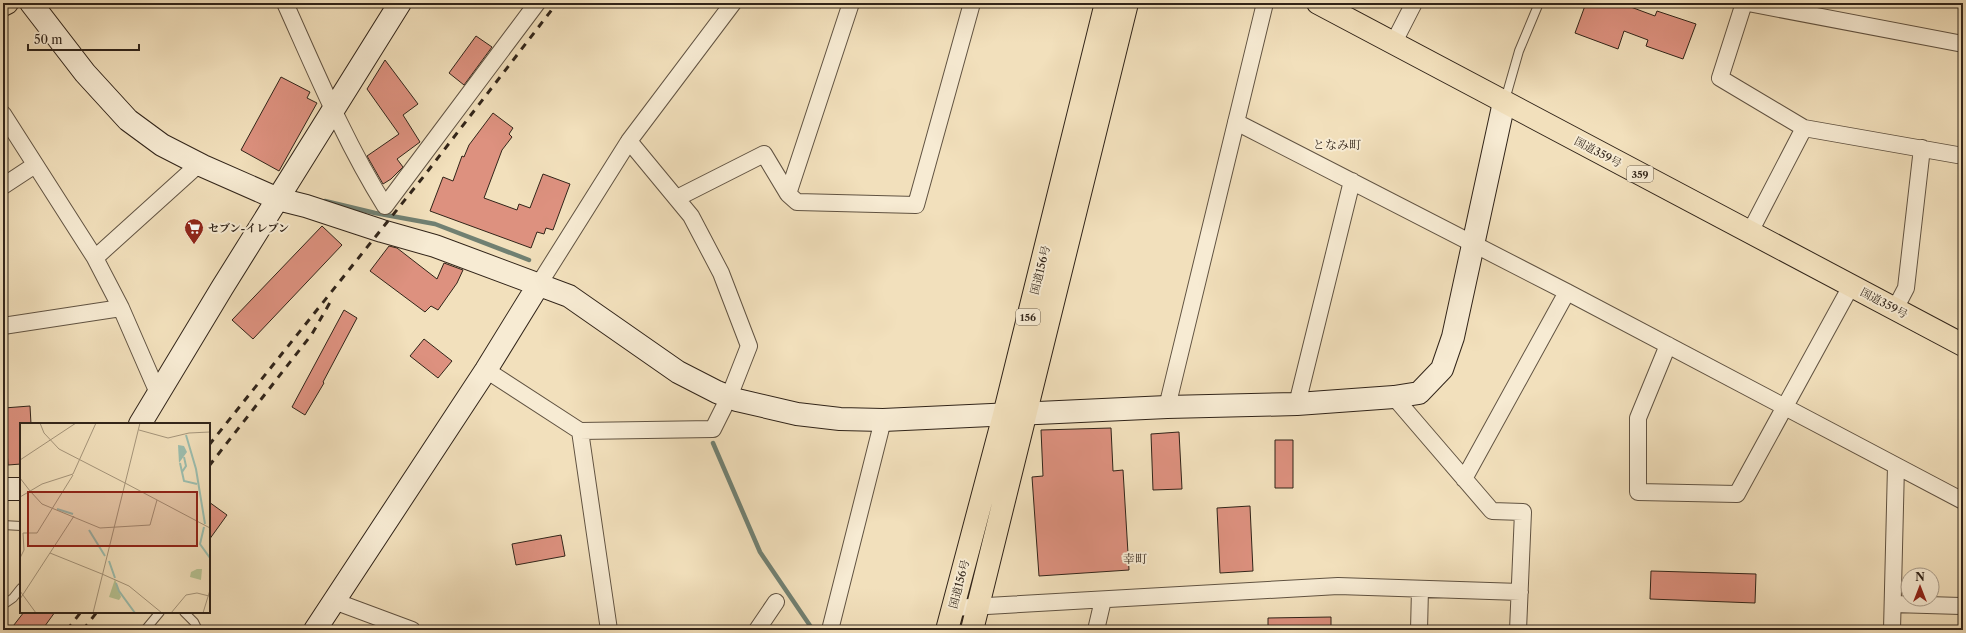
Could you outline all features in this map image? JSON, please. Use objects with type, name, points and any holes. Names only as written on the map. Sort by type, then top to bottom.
[{"type":"main road","name":"国道156号","points":[[947,630],[1004,414],[1106,3]]},
{"type":"main road","name":"国道156号","points":[[972,630],[1127,3]]},
{"type":"main road","name":"国道359号","points":[[1318,3],[1963,345]]},
{"type":"street","points":[[32,3],[85,73],[128,120],[162,145],[198,164],[278,199],[306,206],[382,231],[435,246],[569,296],[678,372],[729,397],[797,414],[840,419],[883,420],[1167,407],[1297,404],[1394,397],[1419,393],[1442,370],[1453,337],[1504,102]]},
{"type":"street","points":[[285,3],[333,110],[367,176],[385,206],[536,3]]},
{"type":"street","points":[[141,423],[222,288],[400,3]]},
{"type":"street","points":[[315,630],[486,370],[629,141],[733,3]]},
{"type":"street","points":[[788,194],[851,3]]},
{"type":"street","points":[[677,198],[764,154],[788,194],[798,202],[916,205],[972,3]]},
{"type":"street","points":[[1167,407],[1265,3]]},
{"type":"street","points":[[1393,44],[1414,3]]},
{"type":"street","points":[[1744,3],[1720,78],[1804,128],[1963,156]]},
{"type":"street","points":[[1748,3],[1963,44]]},
{"type":"street","points":[[3,114],[95,258],[121,308],[158,393]]},
{"type":"street","points":[[1236,122],[1567,292],[1963,501]]},
{"type":"street","points":[[1750,232],[1804,128]]},
{"type":"street","points":[[486,370],[580,432],[713,429],[729,397],[749,346],[720,273],[691,216],[629,141]]},
{"type":"street","points":[[1895,309],[1906,288],[1922,148]]},
{"type":"street","points":[[95,258],[198,164]]},
{"type":"street","points":[[3,186],[35,165]]},
{"type":"street","points":[[1297,404],[1352,181]]},
{"type":"street","points":[[1668,345],[1638,418],[1638,492],[1737,494],[1851,286]]},
{"type":"street","points":[[1464,480],[1567,292]]},
{"type":"street","points":[[3,326],[121,308]]},
{"type":"street","points":[[1394,397],[1492,511],[1523,512],[1518,630]]},
{"type":"street","points":[[830,630],[883,420]]},
{"type":"street","points":[[580,432],[609,630]]},
{"type":"street","points":[[1892,630],[1896,466]]},
{"type":"street","points":[[3,489],[20,489]]},
{"type":"street","points":[[952,608],[1338,586],[1520,592]]},
{"type":"street","points":[[1419,630],[1420,589]]},
{"type":"street","points":[[1096,630],[1103,600]]},
{"type":"street","points":[[334,601],[412,630]]},
{"type":"street","points":[[757,630],[776,602]]},
{"type":"street","points":[[1893,604],[1962,606]]},
{"type":"lane","points":[[1504,102],[1519,51],[1539,3]]},
{"type":"lane","points":[[3,525],[20,526]]},
{"type":"lane","points":[[3,605],[13,598],[20,589]]},
{"type":"lane","points":[[145,630],[159,613]]},
{"type":"lane","points":[[185,613],[194,622],[198,630]]},
{"type":"building","points":[[1586,3],[1620,3],[1655,16],[1657,11],[1696,24],[1683,59],[1646,46],[1648,40],[1624,31],[1618,49],[1575,33]]},
{"type":"building","points":[[476,36],[492,47],[464,85],[449,73]]},
{"type":"building","points":[[385,60],[418,104],[403,115],[420,142],[397,159],[403,167],[391,179],[383,184],[367,156],[399,134],[367,89]]},
{"type":"building","points":[[281,77],[310,92],[307,98],[317,103],[279,171],[241,150]]},
{"type":"building","points":[[493,113],[513,128],[509,134],[512,137],[502,150],[484,198],[517,210],[519,204],[530,208],[543,174],[570,184],[553,230],[546,228],[544,234],[537,232],[531,248],[430,211],[443,177],[453,181],[462,156],[464,157],[469,145]]},
{"type":"building","points":[[322,226],[342,245],[253,339],[232,320]]},
{"type":"building","points":[[389,246],[397,248],[437,279],[444,263],[463,270],[457,283],[438,310],[431,306],[425,312],[370,271]]},
{"type":"building","points":[[344,310],[357,318],[323,382],[324,383],[305,415],[292,407]]},
{"type":"building","points":[[424,339],[452,361],[438,378],[410,356]]},
{"type":"building","points":[[30,406],[31,423],[20,423],[20,464],[8,465],[4,408]]},
{"type":"building","points":[[1111,428],[1113,471],[1123,470],[1129,570],[1039,576],[1032,477],[1043,476],[1041,430]]},
{"type":"building","points":[[1179,432],[1182,489],[1153,490],[1151,434]]},
{"type":"building","points":[[1275,440],[1293,440],[1293,488],[1275,488]]},
{"type":"building","points":[[210,503],[227,515],[210,539]]},
{"type":"building","points":[[1250,506],[1253,571],[1220,573],[1217,508]]},
{"type":"building","points":[[561,535],[565,556],[516,565],[512,544]]},
{"type":"building","points":[[1651,571],[1756,574],[1755,603],[1650,599]]},
{"type":"building","points":[[23,613],[54,613],[42,630],[10,630]]},
{"type":"building","points":[[1331,617],[1331,630],[1268,630],[1268,618]]},
{"type":"waterway","points":[[325,201],[375,213],[435,224],[529,260]]},
{"type":"waterway","points":[[713,443],[760,552],[813,630]]},
{"type":"railway","points":[[210,444],[424,176],[557,3]]},
{"type":"railway","points":[[210,465],[312,334],[332,299]]},
{"type":"railway","points":[[67,630],[80,613]]},
{"type":"railway","points":[[83,630],[96,613]]},
{"type":"place","name":"セブン-イレブン","points":[[194,245]]},
{"type":"district","name":"となみ町","points":[[1337,145]]},
{"type":"district","name":"幸町","points":[[1135,559]]}]
